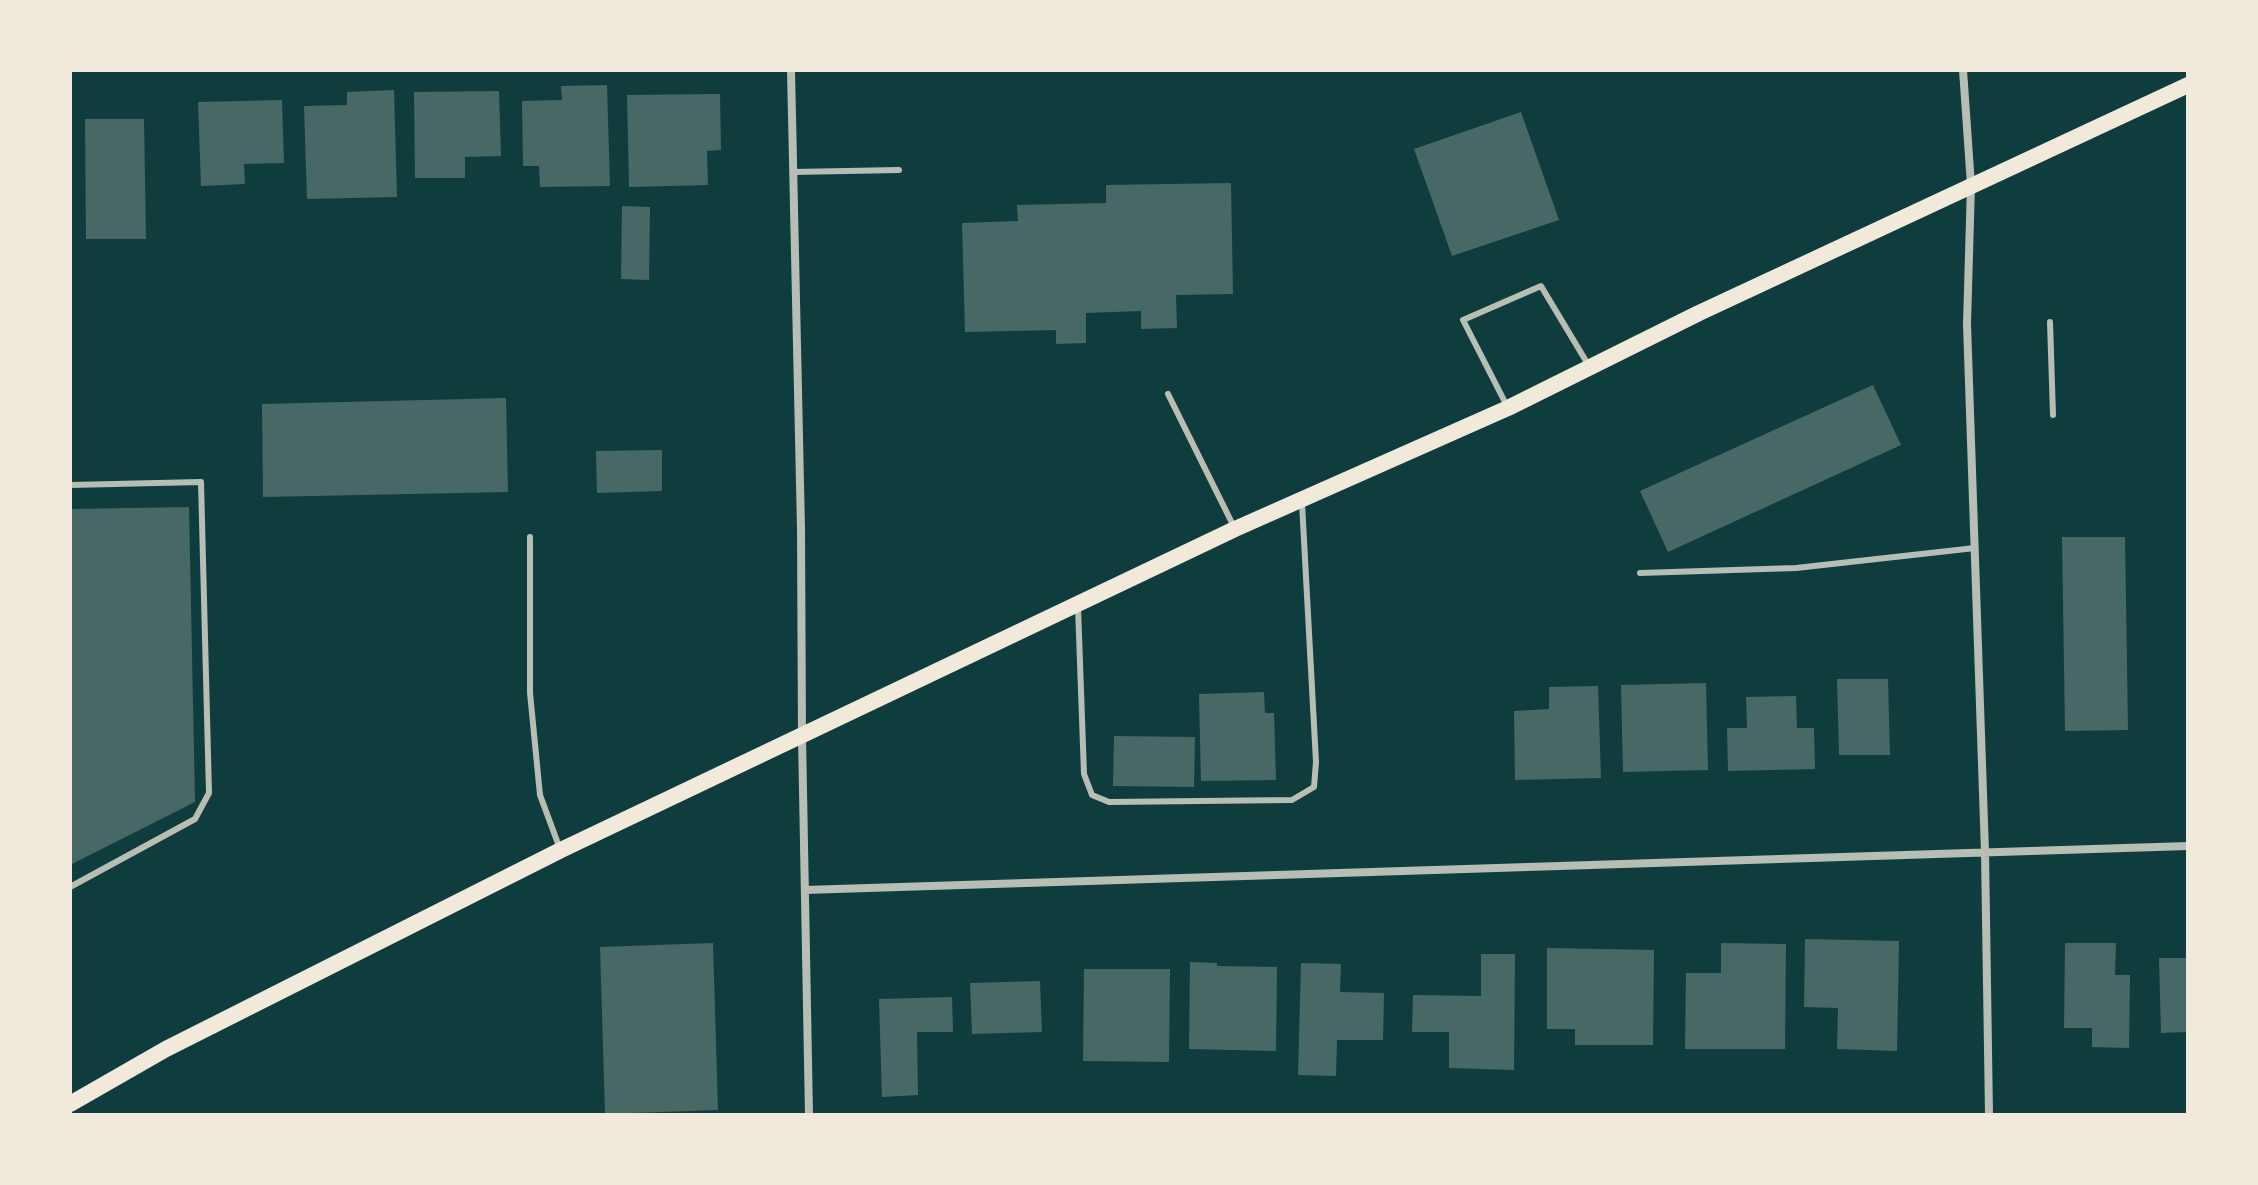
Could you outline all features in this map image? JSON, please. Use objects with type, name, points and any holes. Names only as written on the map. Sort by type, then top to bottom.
[{"type":"main road","points":[[70,1104],[166,1049],[561,850],[1235,529],[1508,408],[1699,313],[2188,85]]},
{"type":"street","points":[[791,70],[809,1115]]},
{"type":"street","points":[[1963,70],[1971,185],[1967,324],[1985,852],[1989,1115]]},
{"type":"street","points":[[805,890],[2188,846]]},
{"type":"lane","points":[[793,172],[899,170]]},
{"type":"lane","points":[[1508,408],[1463,320],[1541,286],[1591,369]]},
{"type":"lane","points":[[2050,322],[2053,415]]},
{"type":"lane","points":[[1168,394],[1235,529]]},
{"type":"lane","points":[[70,485],[201,482],[209,793],[195,819],[70,887]]},
{"type":"lane","points":[[1078,604],[1084,774],[1092,795],[1109,802],[1292,800],[1314,787],[1316,762],[1302,499]]},
{"type":"lane","points":[[530,537],[530,693],[540,795],[561,850]]},
{"type":"lane","points":[[1640,573],[1796,568],[1975,548]]},
{"type":"building","points":[[607,85],[610,186],[540,187],[539,166],[523,166],[522,101],[562,100],[561,86]]},
{"type":"building","points":[[394,90],[397,197],[307,199],[304,106],[347,105],[347,92]]},
{"type":"building","points":[[499,91],[501,156],[465,157],[465,178],[415,178],[414,92]]},
{"type":"building","points":[[720,94],[721,150],[707,151],[708,185],[629,187],[627,95]]},
{"type":"building","points":[[282,100],[284,163],[244,164],[245,184],[201,186],[198,102]]},
{"type":"building","points":[[1521,112],[1559,220],[1452,256],[1414,149]]},
{"type":"building","points":[[85,119],[144,119],[146,239],[86,239]]},
{"type":"building","points":[[1231,183],[1233,294],[1176,295],[1177,328],[1141,329],[1141,311],[1086,313],[1086,343],[1056,344],[1056,330],[965,332],[962,223],[1018,221],[1017,205],[1106,203],[1106,185]]},
{"type":"building","points":[[622,206],[650,207],[649,280],[621,279]]},
{"type":"building","points":[[1873,385],[1901,445],[1668,552],[1640,491]]},
{"type":"building","points":[[506,398],[508,492],[263,497],[262,404]]},
{"type":"building","points":[[662,450],[662,491],[597,493],[596,451]]},
{"type":"building","points":[[189,507],[195,802],[70,865],[70,509]]},
{"type":"building","points":[[2062,537],[2125,537],[2128,730],[2065,731]]},
{"type":"building","points":[[1837,679],[1888,679],[1890,755],[1839,755]]},
{"type":"building","points":[[1706,683],[1708,770],[1623,772],[1621,685]]},
{"type":"building","points":[[1598,686],[1601,778],[1515,780],[1514,711],[1549,709],[1549,687]]},
{"type":"building","points":[[1264,692],[1265,713],[1274,713],[1276,780],[1201,781],[1199,694]]},
{"type":"building","points":[[1796,696],[1797,728],[1814,728],[1815,769],[1728,771],[1727,728],[1747,728],[1746,697]]},
{"type":"building","points":[[1114,736],[1195,737],[1194,787],[1113,786]]},
{"type":"building","points":[[1805,939],[1899,941],[1897,1051],[1837,1049],[1838,1008],[1804,1007]]},
{"type":"building","points":[[713,943],[718,1110],[605,1114],[600,947]]},
{"type":"building","points":[[1721,943],[1786,944],[1785,1049],[1685,1049],[1686,973],[1721,973]]},
{"type":"building","points":[[2065,943],[2116,943],[2115,975],[2130,975],[2129,1048],[2092,1047],[2092,1028],[2064,1028]]},
{"type":"building","points":[[1547,948],[1654,950],[1653,1045],[1575,1045],[1575,1029],[1547,1029]]},
{"type":"building","points":[[1481,954],[1515,954],[1514,1070],[1449,1068],[1449,1032],[1412,1032],[1413,995],[1481,996]]},
{"type":"building","points":[[2159,958],[2188,958],[2188,1032],[2161,1033]]},
{"type":"building","points":[[1190,962],[1217,963],[1217,966],[1277,967],[1276,1051],[1189,1049]]},
{"type":"building","points":[[1301,963],[1341,964],[1340,992],[1384,993],[1383,1040],[1337,1040],[1336,1076],[1298,1075]]},
{"type":"building","points":[[1084,969],[1170,969],[1169,1062],[1083,1061]]},
{"type":"building","points":[[1040,981],[1042,1032],[972,1034],[970,983]]},
{"type":"building","points":[[952,997],[953,1032],[917,1032],[918,1095],[882,1097],[879,999]]}]
